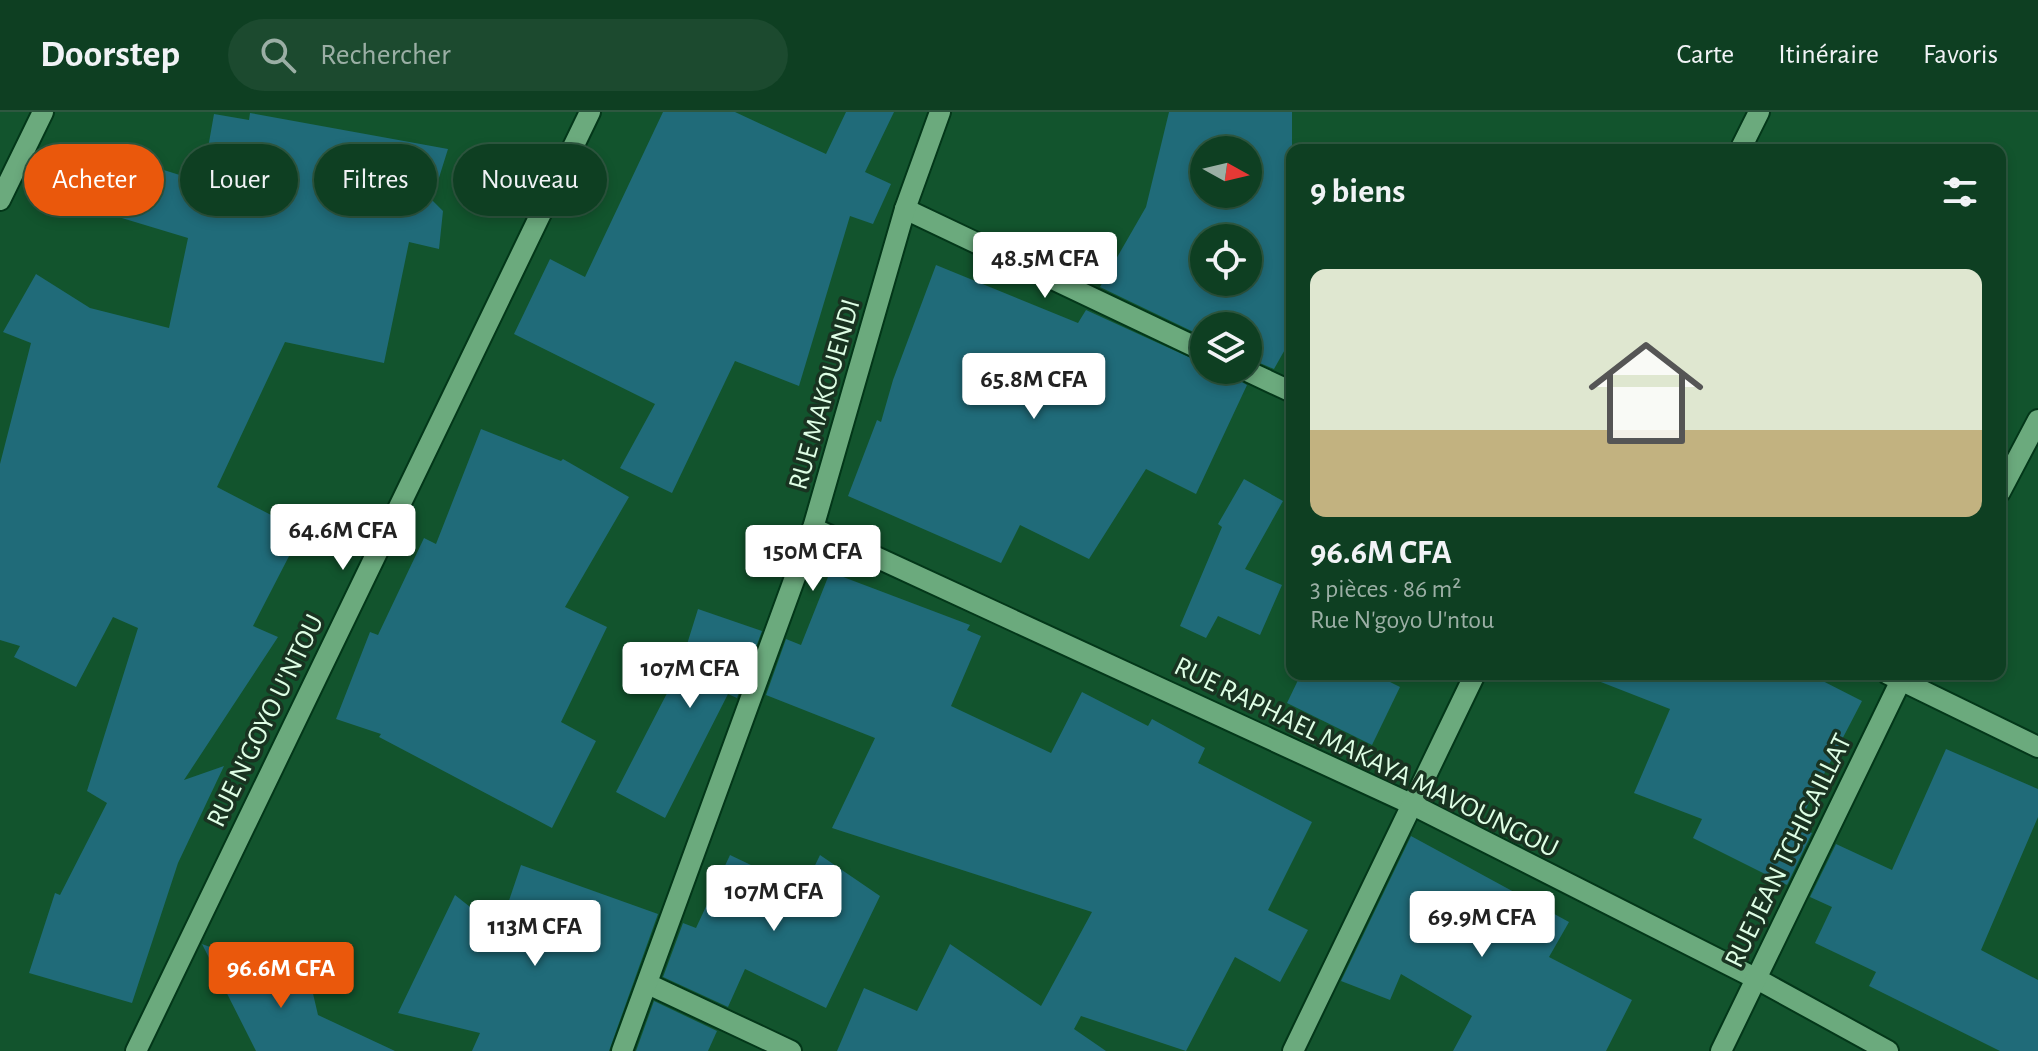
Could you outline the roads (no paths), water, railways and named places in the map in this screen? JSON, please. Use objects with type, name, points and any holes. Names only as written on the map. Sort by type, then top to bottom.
[{"type":"street","points":[[0,200],[43,112]]},
{"type":"street","name":"RUE N'GOYO U'NTOU","points":[[136,1051],[590,112]]},
{"type":"street","name":"RUE MAKOUENDI","points":[[622,1051],[813,528],[905,209],[940,112]]},
{"type":"street","points":[[1743,144],[1759,112]]},
{"type":"street","points":[[905,209],[1190,344]]},
{"type":"street","points":[[1262,378],[1286,389]]},
{"type":"street","points":[[2006,481],[2038,420]]},
{"type":"street","name":"RUE RAPHAEL MAKAYA MAVOUNGOU","points":[[813,528],[1411,804],[1757,979],[1888,1051]]},
{"type":"street","points":[[1293,1051],[1472,680]]},
{"type":"street","name":"RUE JEAN TCHICAILLAT","points":[[1721,1051],[1896,680]]},
{"type":"street","points":[[1906,680],[2038,747]]},
{"type":"street","points":[[648,984],[791,1051]]}]
